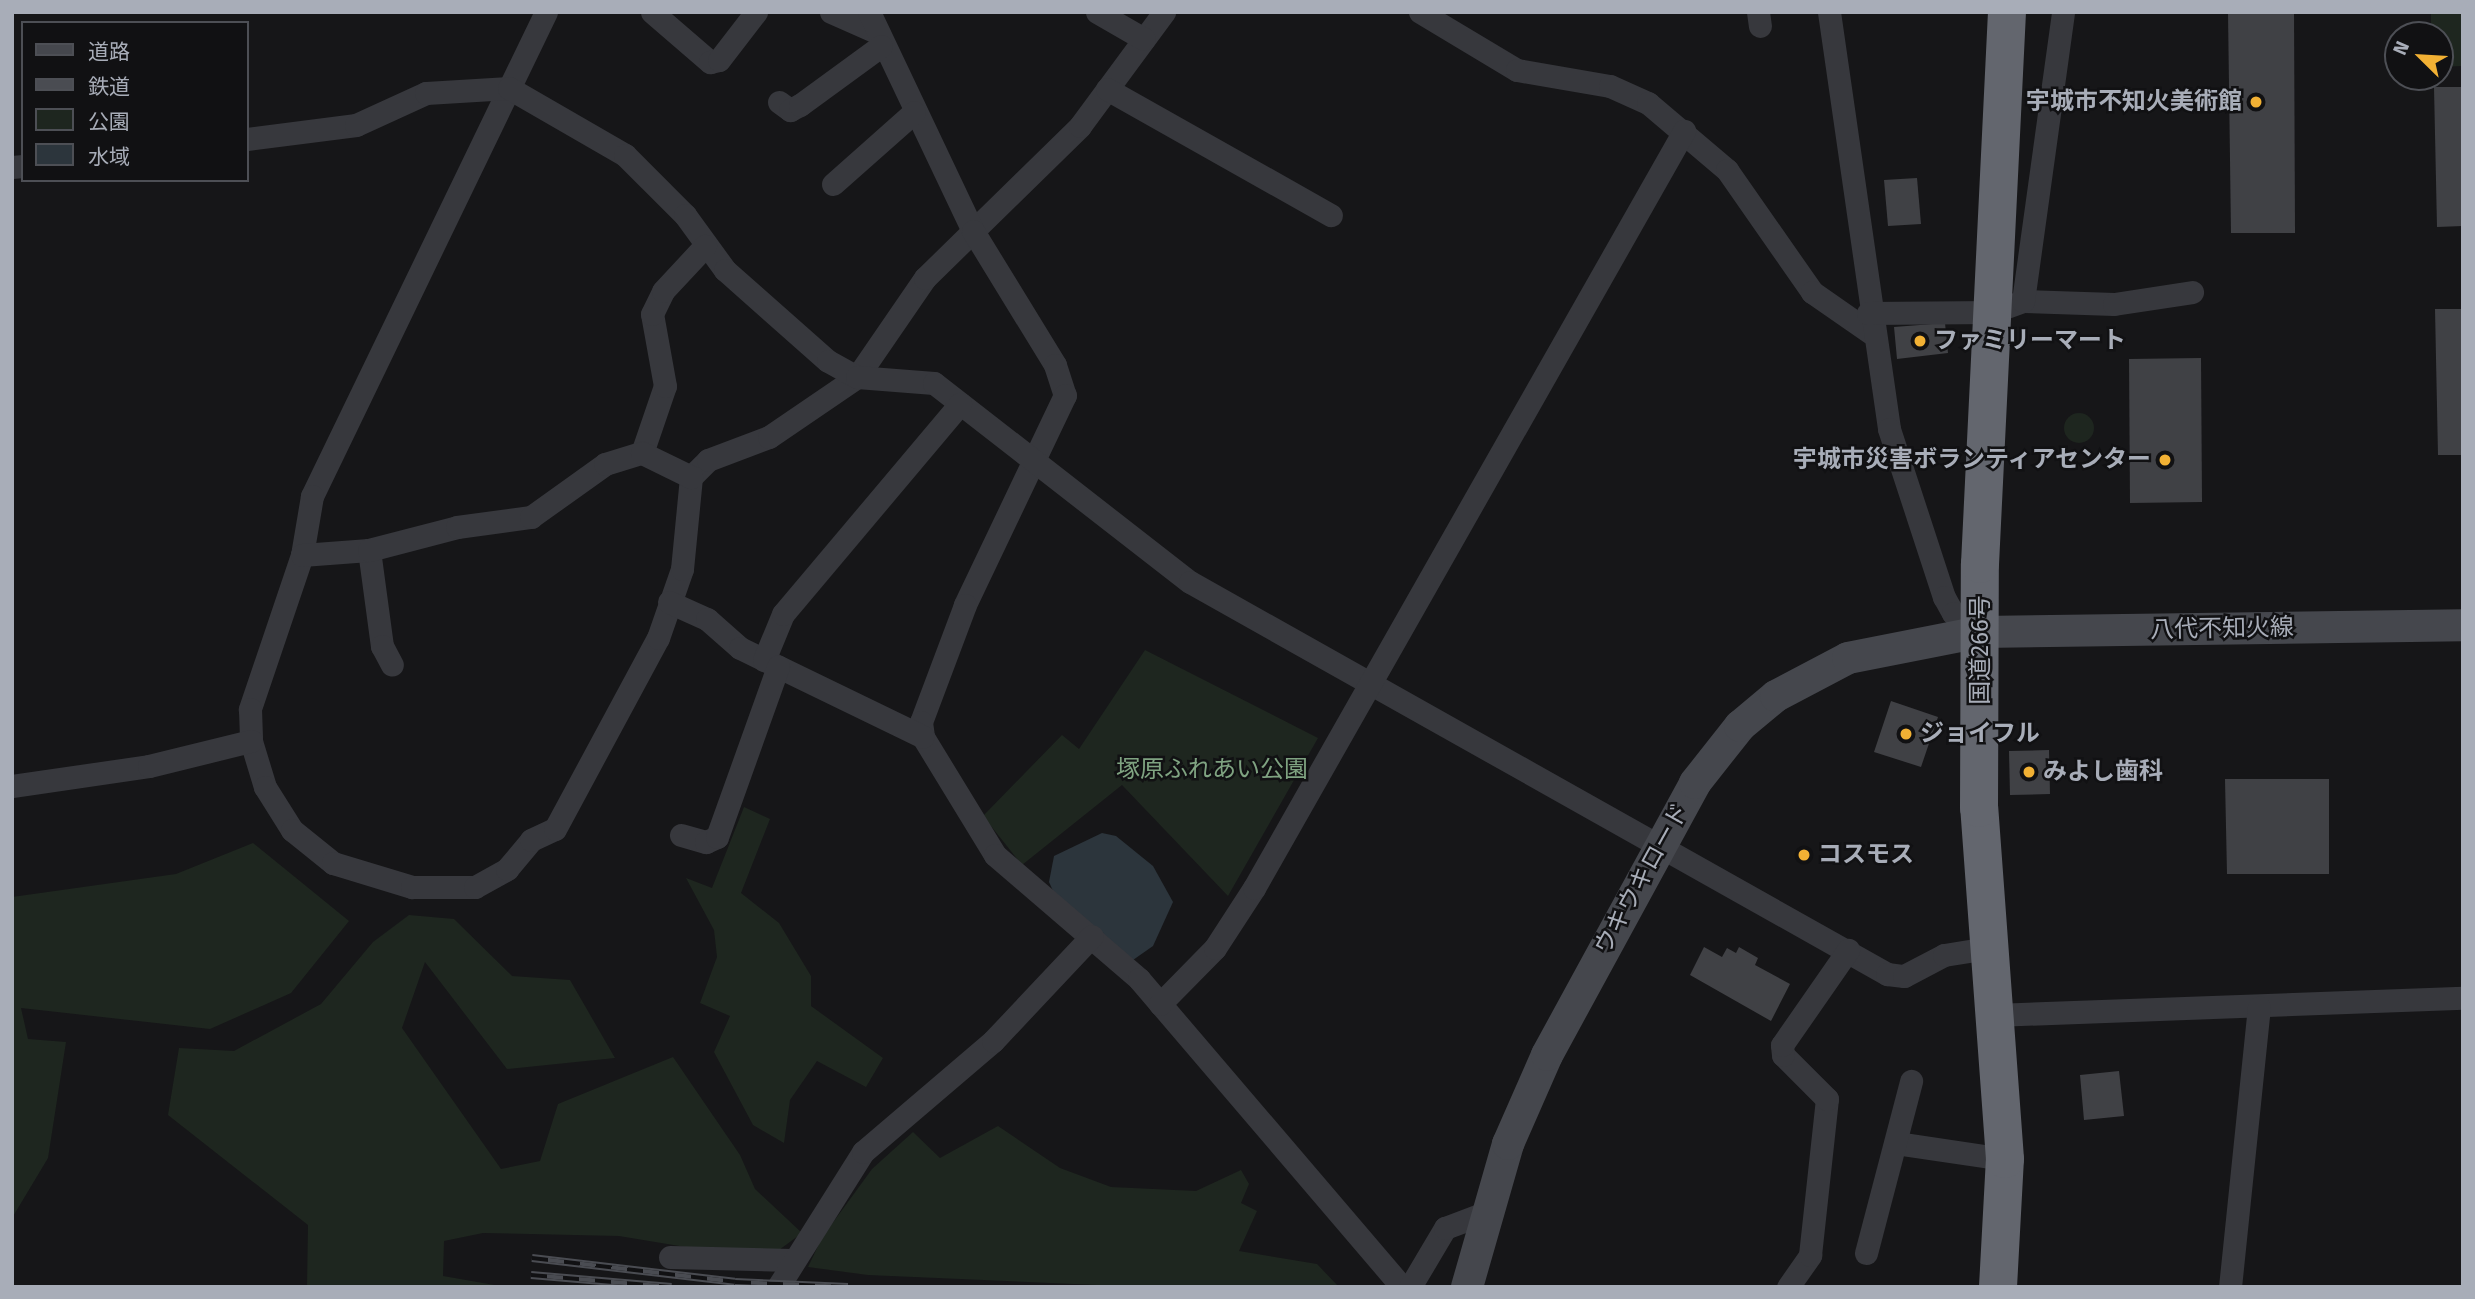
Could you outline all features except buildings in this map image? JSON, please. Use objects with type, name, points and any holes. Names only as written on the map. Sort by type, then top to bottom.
[{"type":"highway","name":"国道266号","points":[[1998,1287],[2005,1159],[1987,948],[1979,808],[1981,632],[2008,307],[2007,12]]},
{"type":"street","points":[[546,12],[312,496],[302,555],[262,661],[250,709],[251,741],[275,809],[333,863],[412,887],[475,887],[497,877],[562,820],[643,670],[682,569],[691,477],[708,460],[769,437],[857,377],[916,290],[1067,141],[1164,12]]},
{"type":"street","points":[[652,12],[710,62],[719,60],[756,12]]},
{"type":"street","points":[[831,12],[874,30],[973,231],[1063,382],[1061,413],[1035,460],[938,672],[921,722],[923,737],[995,855],[1092,936],[1160,1004],[1402,1287]]},
{"type":"street","points":[[1097,12],[1144,39]]},
{"type":"street","points":[[1420,12],[1517,70],[1631,93],[1684,131],[1727,170],[1812,292],[1870,323],[2008,307],[2114,304],[2192,292]]},
{"type":"street","points":[[1829,12],[1870,323],[1889,429],[1944,597],[1953,613],[1981,632]]},
{"type":"street","points":[[2008,307],[2063,12]]},
{"type":"street","points":[[779,102],[790,110],[800,105],[874,30]]},
{"type":"street","points":[[248,139],[356,125],[426,93],[509,88],[625,155],[685,215],[705,246],[790,330],[857,377],[918,377],[960,404],[1035,460],[1189,582],[1895,978],[1952,953],[1987,948]]},
{"type":"street","points":[[1107,89],[1331,215]]},
{"type":"street","points":[[833,184],[915,112]]},
{"type":"street","points":[[1160,1004],[1221,939],[1684,131]]},
{"type":"street","points":[[642,453],[666,386],[652,314],[663,291],[705,246]]},
{"type":"street","points":[[681,835],[706,842],[717,836],[771,664],[783,614],[960,404]]},
{"type":"street","points":[[302,555],[369,550],[457,527],[531,517],[605,464],[642,453],[691,477]]},
{"type":"street","points":[[369,550],[382,646],[393,665]]},
{"type":"street","points":[[669,602],[707,619],[771,664],[923,737]]},
{"type":"street","name":"八代不知火線","points":[[1981,632],[2463,625]]},
{"type":"street","name":"ウキウキロード","points":[[1467,1287],[1485,1213],[1547,1055],[1695,783],[1740,726],[1776,696],[1848,658],[1981,632]]},
{"type":"street","points":[[12,786],[149,766],[251,741]]},
{"type":"street","points":[[778,1287],[792,1260],[863,1152],[993,1041],[1092,936]]},
{"type":"street","points":[[1788,1287],[1810,1255],[1828,1099],[1783,1055],[1782,1045],[1848,950]]},
{"type":"street","points":[[1994,1015],[2259,1008],[2463,998]]},
{"type":"street","points":[[2230,1287],[2259,1008]]},
{"type":"street","points":[[1866,1253],[1911,1081]]},
{"type":"street","points":[[1896,1143],[2005,1159]]},
{"type":"street","points":[[1410,1287],[1445,1228],[1485,1213]]},
{"type":"street","points":[[670,1257],[792,1260]]},
{"type":"green space","points":[[2431,12],[2463,12],[2463,66],[2454,66],[2454,21],[2431,21]]},
{"type":"green space","points":[[2079,413],[2090,417],[2094,428],[2090,439],[2079,443],[2068,439],[2064,428],[2068,417]]},
{"type":"green space","name":"塚原ふれあい公園","points":[[1145,650],[1318,738],[1228,896],[1122,785],[1022,865],[983,816],[1062,735],[1079,749]]},
{"type":"green space","points":[[744,807],[770,819],[741,893],[779,923],[811,976],[811,1006],[883,1058],[866,1087],[817,1061],[790,1100],[784,1143],[753,1125],[714,1052],[730,1016],[700,1003],[717,957],[714,930],[686,878],[712,888]]},
{"type":"green space","points":[[253,843],[349,921],[291,993],[210,1029],[21,1008],[28,1039],[66,1042],[48,1158],[12,1218],[12,897],[176,874]]},
{"type":"green space","points":[[409,915],[454,919],[512,976],[570,980],[615,1058],[507,1069],[425,962],[402,1028],[501,1169],[540,1161],[558,1104],[673,1057],[740,1155],[755,1189],[802,1233],[779,1250],[746,1257],[619,1236],[483,1233],[444,1241],[443,1276],[506,1287],[307,1287],[308,1225],[168,1115],[179,1048],[234,1051],[321,1004],[373,942]]},
{"type":"green space","points":[[998,1126],[1060,1168],[1111,1187],[1196,1191],[1241,1170],[1249,1184],[1241,1203],[1257,1211],[1239,1251],[1317,1264],[1339,1287],[1143,1287],[868,1275],[808,1267],[821,1240],[802,1233],[821,1239],[872,1169],[913,1132],[940,1158]]},
{"type":"water","points":[[1102,833],[1116,836],[1153,866],[1173,902],[1153,946],[1133,960],[1054,893],[1049,882],[1054,856]]},
{"type":"railway","points":[[532,1258],[735,1282],[848,1287]]},
{"type":"railway","points":[[531,1275],[671,1287]]},
{"type":"place","name":"宇城市不知火美術館","points":[[2256,102]]},
{"type":"place","name":"ファミリーマート","points":[[1920,341]]},
{"type":"place","name":"宇城市災害ボランティアセンター","points":[[2165,460]]},
{"type":"place","name":"ジョイフル","points":[[1906,734]]},
{"type":"place","name":"みよし歯科","points":[[2029,772]]},
{"type":"place","name":"コスモス","points":[[1804,855]]}]
